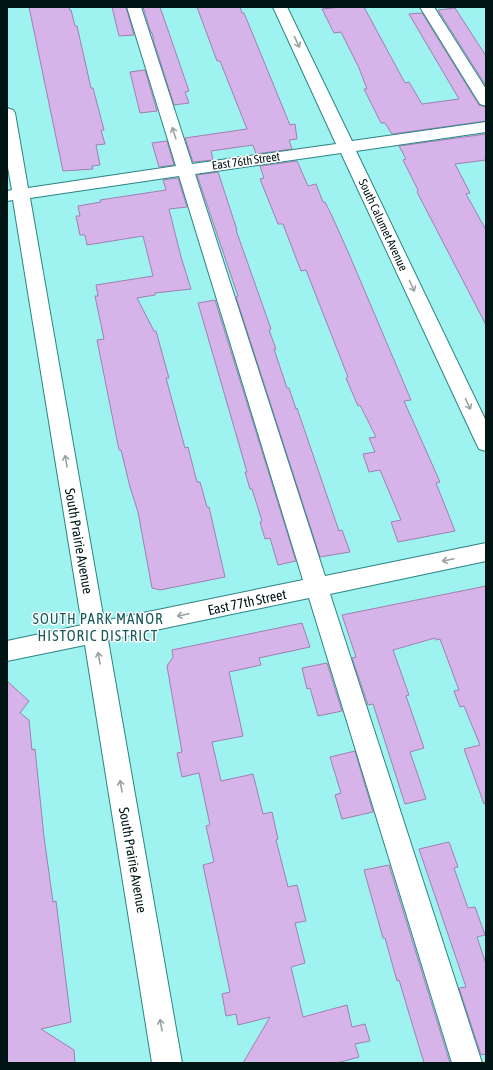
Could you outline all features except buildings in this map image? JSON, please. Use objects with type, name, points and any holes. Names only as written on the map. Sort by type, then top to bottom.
[{"type":"street","points":[[134,7],[467,1063]]},
{"type":"street","name":"South Calumet Avenue","points":[[280,7],[486,443]]},
{"type":"street","points":[[427,7],[486,101]]},
{"type":"street","name":"South Prairie Avenue","points":[[7,113],[14,195],[95,633],[167,1063]]},
{"type":"street","name":"East 76th Street","points":[[14,195],[486,127]]},
{"type":"street","name":"East 77th Street","points":[[7,651],[486,552]]},
{"type":"district","name":"SOUTH PARK MANOR HISTORIC DISTRICT","points":[[98,626]]}]
